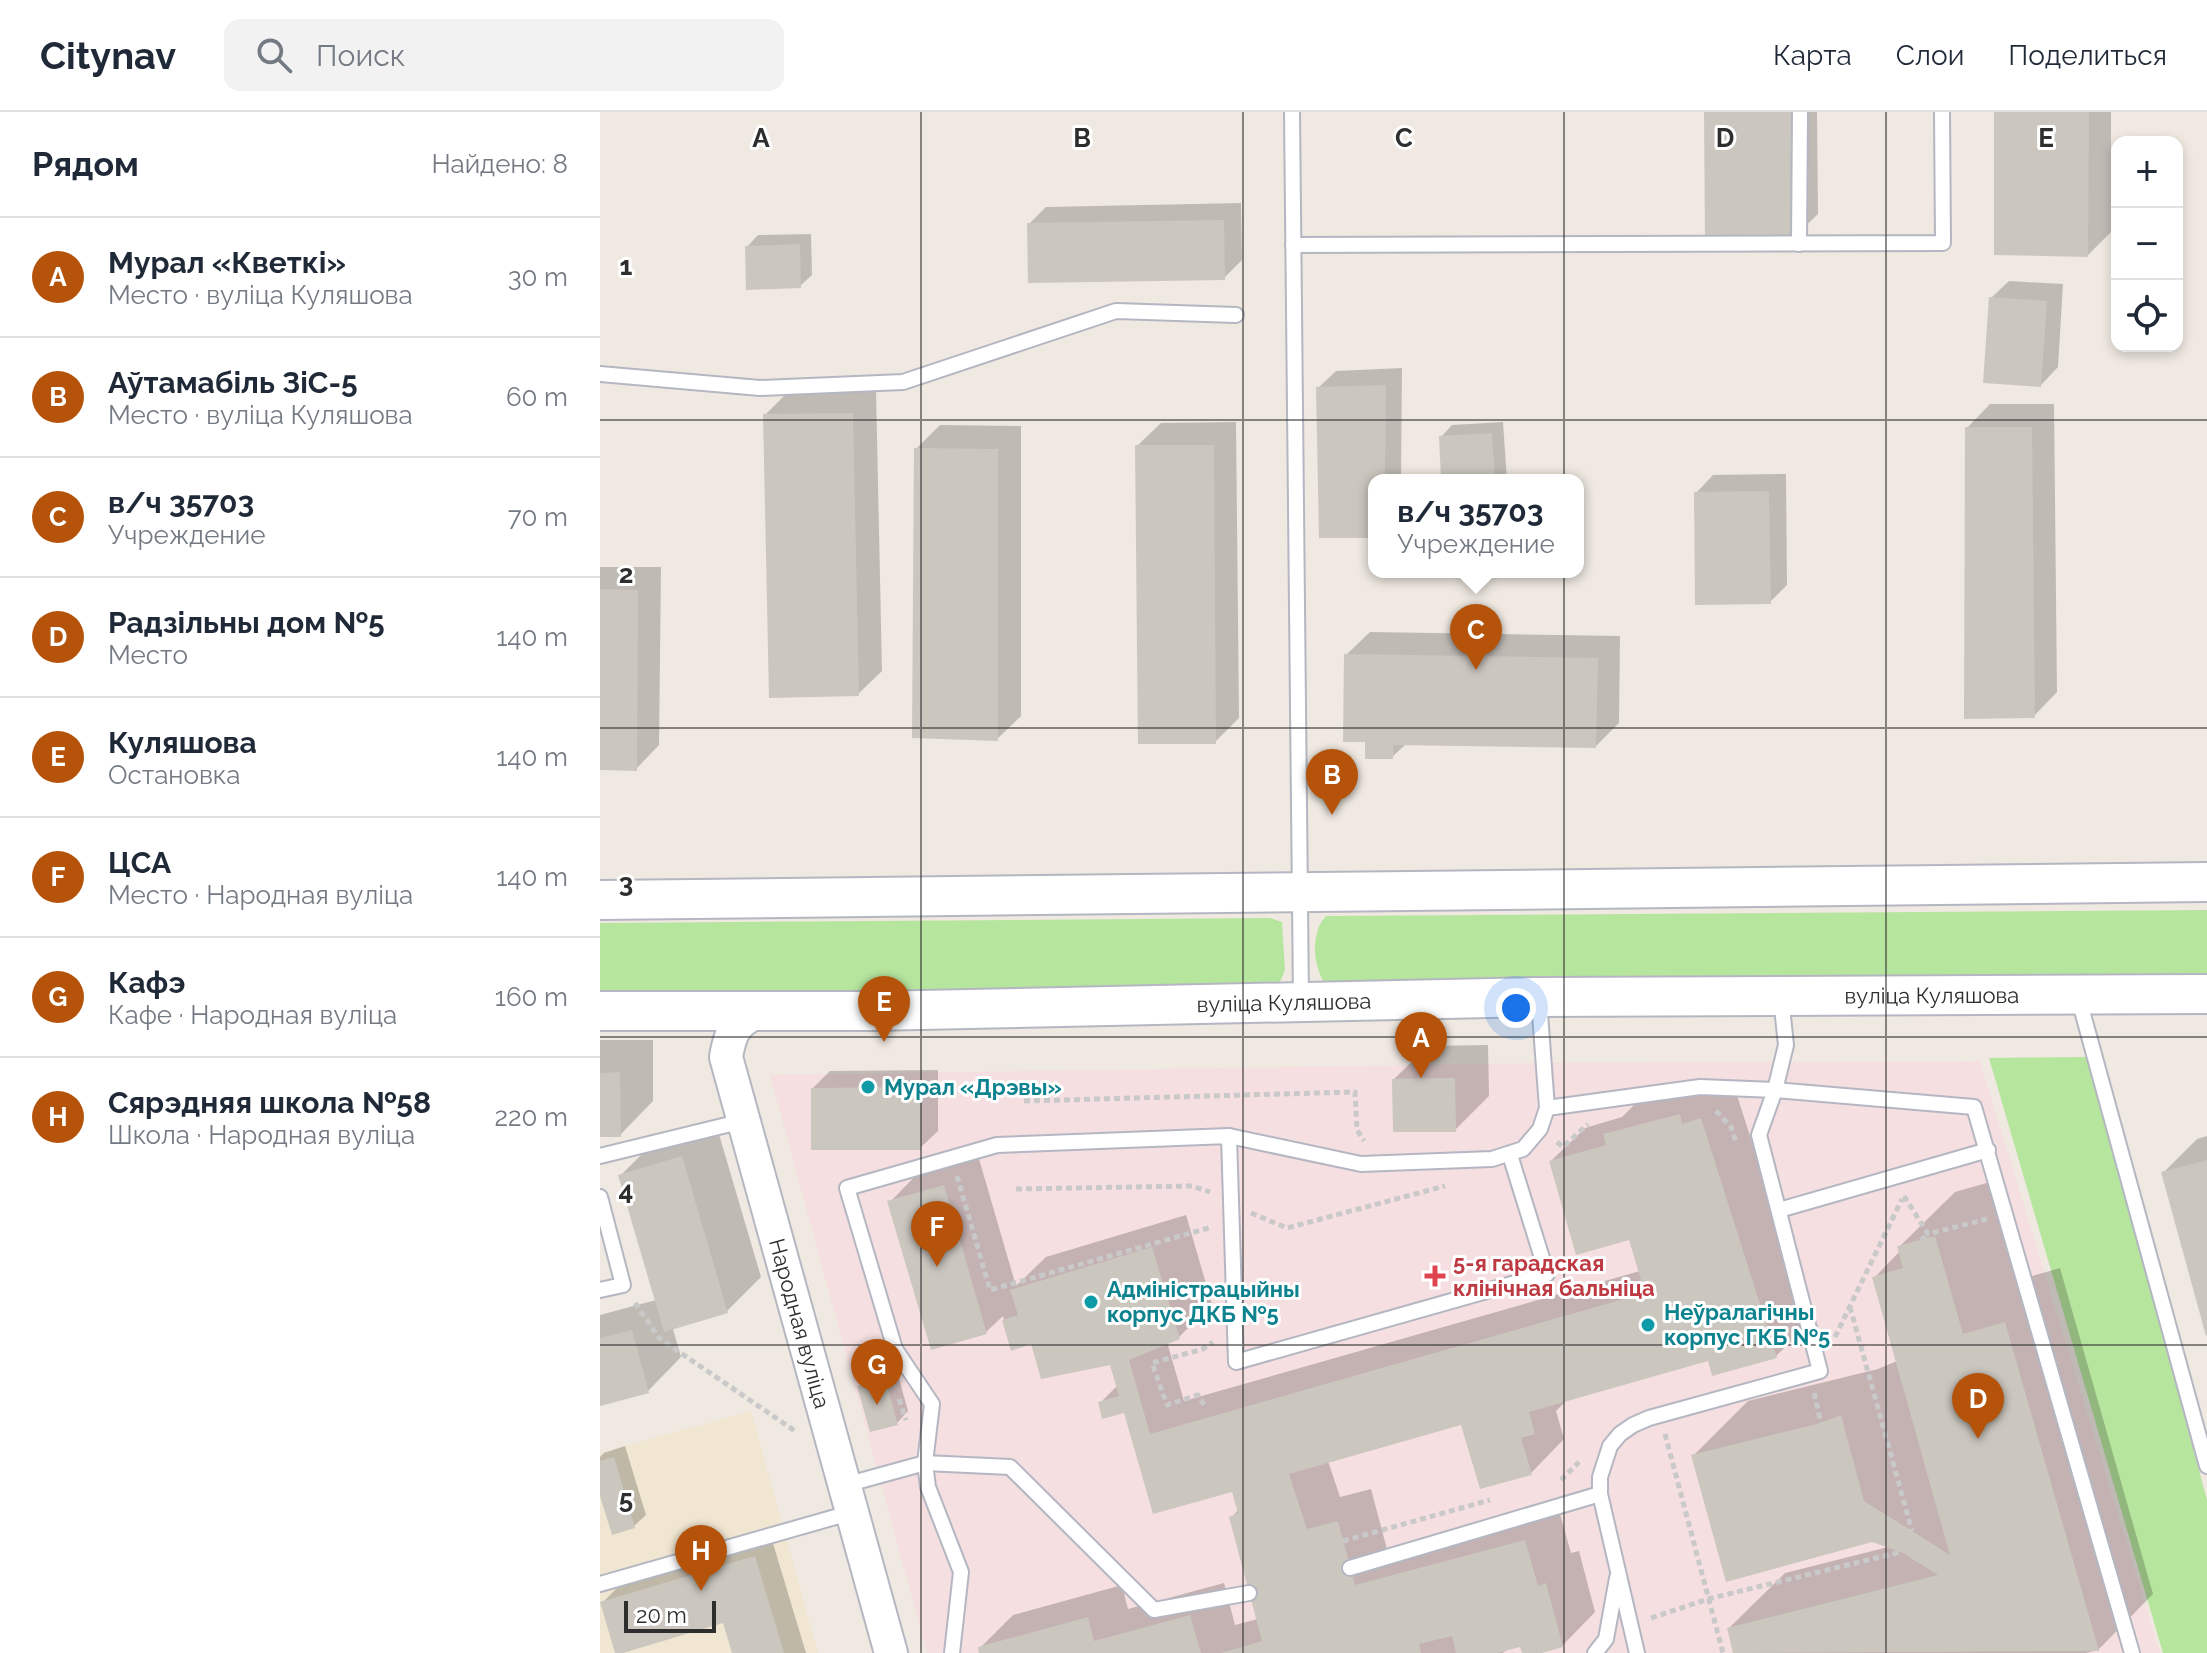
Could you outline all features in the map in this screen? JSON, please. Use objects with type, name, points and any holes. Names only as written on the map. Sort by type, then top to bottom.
[{"type":"main road","points":[[600,900],[2207,882]]},
{"type":"main road","name":"вуліца Куляшова","points":[[600,1011],[872,1011],[1539,997],[2207,994]]},
{"type":"street","name":"Народная вуліца","points":[[762,1009],[741,1020],[729,1035],[726,1057],[891,1653]]},
{"type":"lane","points":[[1292,112],[1301,1001]]},
{"type":"lane","points":[[1799,244],[1800,112]]},
{"type":"lane","points":[[1293,245],[1943,243],[1942,112]]},
{"type":"lane","points":[[600,374],[760,388],[903,382],[1116,311],[1236,315]]},
{"type":"lane","points":[[2077,994],[2207,1466]]},
{"type":"lane","points":[[1637,1653],[1600,1494],[1600,1477],[1610,1446],[1620,1434],[1649,1418],[1820,1371],[1759,1135],[1786,1045],[1781,996]]},
{"type":"lane","points":[[952,1653],[961,1572],[928,1487],[925,1463],[932,1404],[895,1349],[847,1188],[997,1145],[1229,1136],[1361,1164],[1492,1159],[1510,1155],[1531,1142],[1540,1129],[1547,1108],[1539,997]]},
{"type":"lane","points":[[1547,1108],[1700,1087],[1775,1090],[1974,1107],[2132,1653]]},
{"type":"lane","points":[[600,1156],[743,1121]]},
{"type":"lane","points":[[1229,1136],[1236,1362],[1547,1274],[1510,1155]]},
{"type":"lane","points":[[1779,1210],[1988,1150]]},
{"type":"lane","points":[[600,1197],[623,1285],[600,1290]]},
{"type":"lane","points":[[600,1584],[849,1498],[925,1463],[1010,1467],[1156,1617],[1249,1593]]},
{"type":"lane","points":[[1350,1568],[1600,1494]]},
{"type":"lane","points":[[1595,1653],[1606,1639],[1619,1570]]},
{"type":"path","points":[[1024,1101],[1355,1092],[1357,1130],[1369,1145]]},
{"type":"path","points":[[1703,1107],[1715,1110],[1731,1127],[1740,1157]]},
{"type":"path","points":[[1540,1129],[1563,1147],[1591,1122]]},
{"type":"path","points":[[955,1168],[990,1290],[1213,1227],[1250,1212],[1287,1228],[1452,1184]]},
{"type":"path","points":[[1016,1189],[1192,1186],[1213,1193],[1213,1204]]},
{"type":"path","points":[[1890,1199],[1904,1195],[1928,1234]]},
{"type":"path","points":[[1921,1240],[1928,1234],[2006,1213]]},
{"type":"path","points":[[1213,1215],[1213,1242]]},
{"type":"path","points":[[623,1285],[659,1338],[795,1431]]},
{"type":"path","points":[[1850,1306],[1912,1531]]},
{"type":"path","points":[[1828,1328],[1832,1344]]},
{"type":"path","points":[[1204,1405],[1198,1395],[1167,1405],[1152,1363],[1203,1349],[1215,1341],[1214,1331]]},
{"type":"path","points":[[907,1423],[897,1394],[912,1374]]},
{"type":"path","points":[[1813,1391],[1821,1423]]},
{"type":"path","points":[[1664,1432],[1723,1653]]},
{"type":"path","points":[[1550,1483],[1565,1479],[1584,1455]]},
{"type":"path","points":[[1343,1541],[1491,1500]]},
{"type":"path","points":[[1651,1618],[1708,1599],[1901,1552]]},
{"type":"shaded area","name":"5-я гарадская клінічная бальніца","points":[[1980,1061],[2160,1653],[927,1653],[770,1075],[1543,1063]]},
{"type":"shaded area","points":[[751,1411],[818,1653],[600,1653],[600,1453]]},
{"type":"green space","points":[[2207,910],[2207,979],[1325,984],[1315,950],[1317,931],[1326,916]]},
{"type":"green space","points":[[1270,918],[1282,922],[1285,970],[1280,982],[1268,989],[600,995],[600,923]]},
{"type":"green space","points":[[2087,1057],[2207,1500],[2207,1653],[2163,1653],[1989,1058]]},
{"type":"building","points":[[1704,112],[1795,112],[1795,239],[1705,239]]},
{"type":"building","points":[[1994,112],[2089,112],[2088,257],[1994,255]]},
{"type":"building","points":[[1224,220],[1225,280],[1028,283],[1027,223]]},
{"type":"building","points":[[800,244],[801,288],[746,290],[745,246]]},
{"type":"building","points":[[1989,297],[2047,301],[2041,387],[1983,383]]},
{"type":"building","points":[[1386,385],[1385,474],[1368,474],[1368,538],[1319,538],[1316,387]]},
{"type":"building","points":[[853,413],[859,696],[769,698],[763,414]]},
{"type":"building","points":[[1965,427],[2032,427],[2035,718],[1964,719]]},
{"type":"building","points":[[1492,433],[1495,474],[1441,474],[1439,436]]},
{"type":"building","points":[[1135,445],[1214,445],[1216,744],[1138,744]]},
{"type":"building","points":[[914,448],[998,449],[998,741],[912,738]]},
{"type":"building","points":[[1769,491],[1771,604],[1695,605],[1694,492]]},
{"type":"building","points":[[600,589],[638,590],[637,771],[600,770]]},
{"type":"building","points":[[1344,654],[1598,658],[1596,748],[1393,745],[1393,759],[1365,759],[1365,742],[1343,742]]},
{"type":"building","points":[[620,1072],[621,1137],[600,1137],[600,1073]]},
{"type":"building","points":[[1455,1078],[1456,1132],[1393,1132],[1392,1079]]},
{"type":"building","points":[[921,1087],[921,1150],[811,1150],[811,1088]]},
{"type":"building","name":"Неўралагічны корпус ГКБ №5","points":[[1680,1114],[1682,1124],[1701,1118],[1777,1358],[1712,1376],[1708,1361],[1529,1412],[1535,1434],[1521,1438],[1532,1475],[1480,1489],[1461,1425],[1289,1474],[1307,1529],[1338,1521],[1355,1585],[1525,1540],[1538,1586],[1546,1583],[1563,1647],[1542,1653],[1522,1653],[1520,1647],[1497,1653],[1456,1653],[1452,1636],[1419,1644],[1421,1653],[1221,1653],[1262,1641],[1229,1517],[1238,1513],[1232,1492],[1153,1514],[1124,1413],[1102,1419],[1098,1402],[1119,1396],[1110,1365],[1041,1379],[1031,1344],[1011,1351],[1002,1320],[1018,1315],[1010,1290],[1152,1247],[1180,1339],[1129,1360],[1150,1434],[1645,1293],[1629,1240],[1576,1255],[1549,1161],[1606,1145],[1603,1134]]},
{"type":"building","points":[[682,1156],[728,1313],[664,1332],[618,1175]]},
{"type":"building","points":[[2207,1160],[2207,1335],[2206,1336],[2161,1172]]},
{"type":"building","points":[[944,1185],[987,1334],[931,1350],[887,1201]]},
{"type":"building","points":[[1935,1236],[1963,1334],[2005,1322],[2099,1651],[1733,1653],[1727,1628],[1938,1575],[1901,1552],[1872,1542],[1726,1582],[1691,1455],[1821,1423],[1841,1415],[1864,1501],[1950,1555],[1872,1277],[1903,1268],[1897,1246]]},
{"type":"building","points":[[632,1330],[649,1393],[600,1406],[600,1338]]},
{"type":"building","points":[[885,1378],[898,1425],[870,1432],[857,1386]]},
{"type":"building","points":[[614,1457],[635,1528],[612,1535],[600,1496],[600,1461]]},
{"type":"building","points":[[755,1556],[784,1653],[732,1653],[723,1623],[615,1653],[600,1602]]},
{"type":"building","points":[[1190,1615],[1201,1653],[979,1653],[978,1647],[1088,1617],[1094,1641]]},
{"type":"place","name":"в/ч 35703","points":[[1476,670]]},
{"type":"place","name":"Аўтамабіль ЗіС-5","points":[[1332,815]]},
{"type":"place","name":"Куляшова","points":[[884,1042]]},
{"type":"place","name":"Мурал «Кветкі»","points":[[1421,1078]]},
{"type":"place","name":"Мурал «Дрэвы»","points":[[868,1087]]},
{"type":"place","name":"ЦСА","points":[[937,1267]]},
{"type":"place","name":"5-я гарадская клінічная бальніца","points":[[1435,1276]]},
{"type":"place","name":"Адміністрацыйны корпус ДКБ №5","points":[[1091,1302]]},
{"type":"place","name":"Неўралагічны корпус ГКБ №5","points":[[1648,1325]]},
{"type":"place","name":"Кафэ","points":[[877,1405]]},
{"type":"place","name":"Радзільны дом №5","points":[[1978,1439]]},
{"type":"place","name":"Сярэдняя школа №58","points":[[701,1591]]}]
